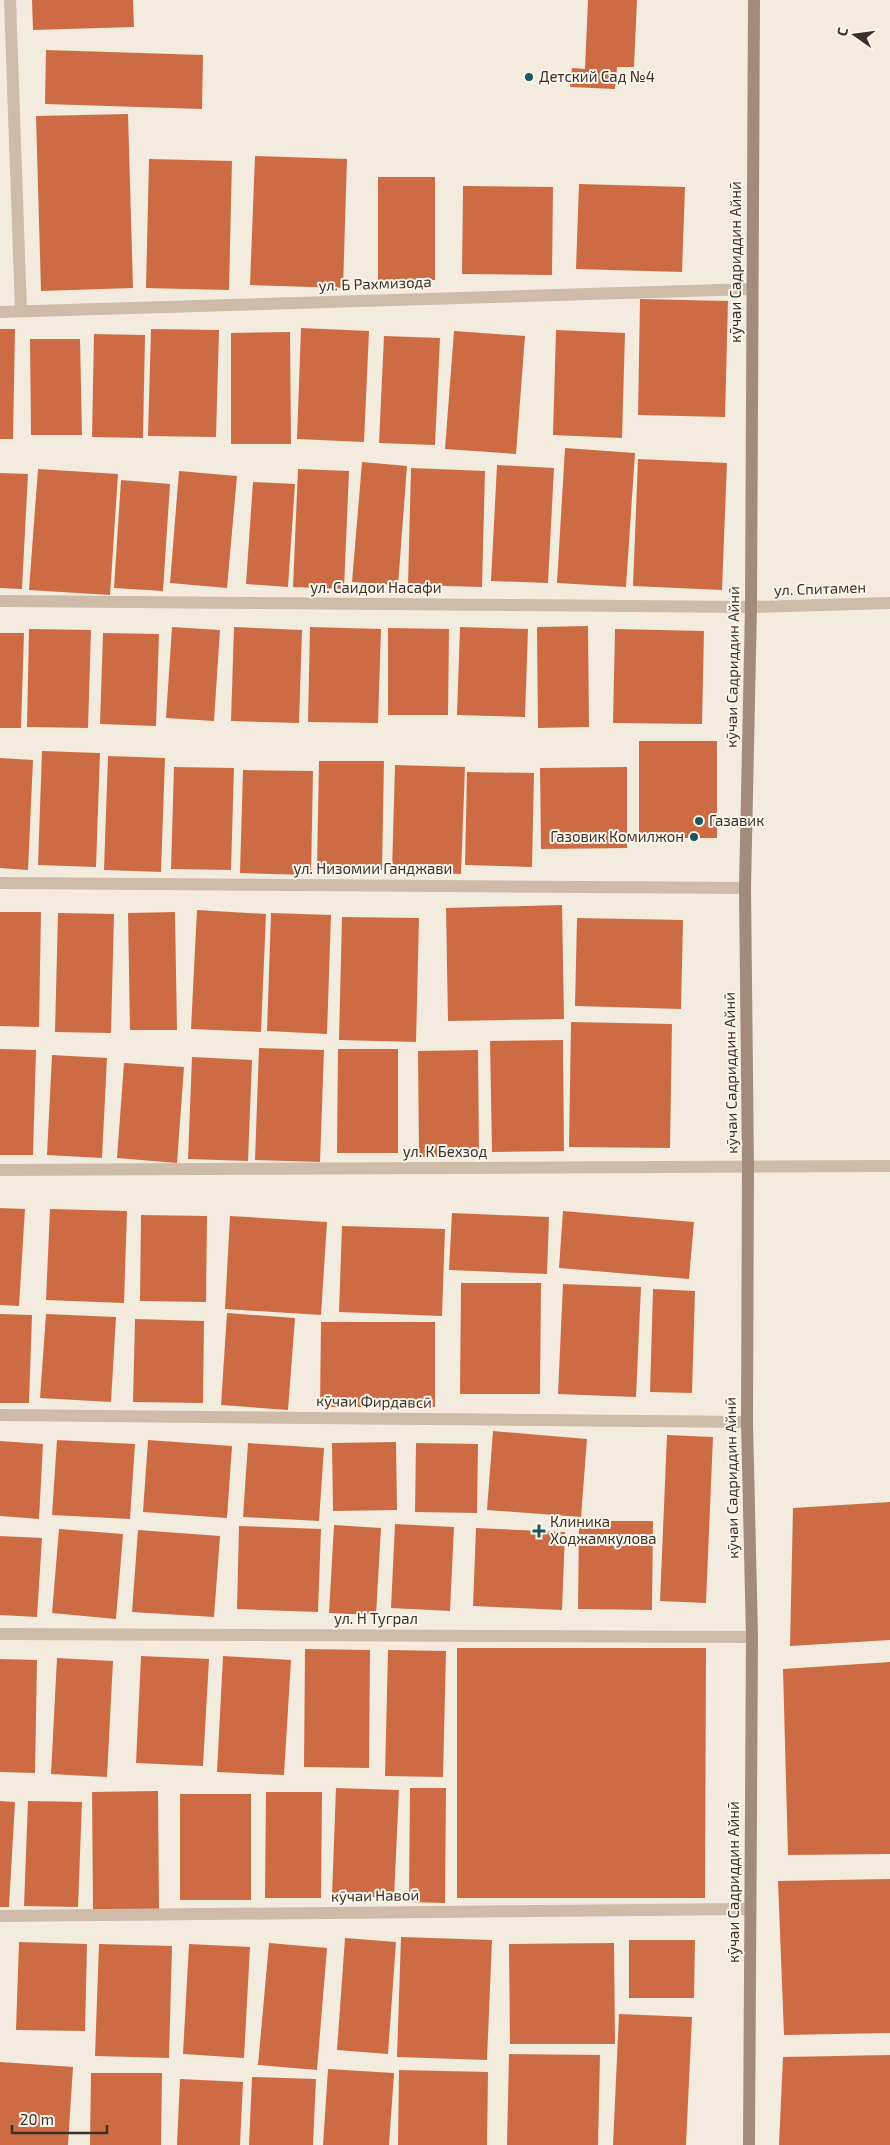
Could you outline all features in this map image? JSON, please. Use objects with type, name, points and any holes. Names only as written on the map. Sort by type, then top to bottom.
[{"type":"street","points":[[10,0],[21,311]]},
{"type":"street","name":"кӯчаи Садриддин Айнӣ","points":[[748,2145],[752,1637],[747,1422],[746,888],[751,607],[754,0]]},
{"type":"street","name":"ул. Б Рахмизода","points":[[0,312],[752,289]]},
{"type":"street","name":"ул. Саидои Насафи","points":[[0,601],[751,607]]},
{"type":"street","name":"ул. Спитамен","points":[[751,607],[890,603]]},
{"type":"street","name":"ул. Низомии Ганджави","points":[[0,883],[746,888]]},
{"type":"street","name":"ул. К Бехзод","points":[[0,1170],[890,1166]]},
{"type":"street","name":"кӯчаи Фирдавсӣ","points":[[0,1415],[747,1422]]},
{"type":"street","name":"ул. Н Туграл","points":[[0,1634],[752,1637]]},
{"type":"street","name":"кӯчаи Навоӣ","points":[[0,1916],[750,1909]]},
{"type":"building","points":[[32,0],[133,0],[134,27],[33,30]]},
{"type":"building","points":[[588,0],[637,0],[634,67],[617,67],[615,89],[570,87],[572,68],[585,69]]},
{"type":"building","points":[[46,50],[203,55],[202,109],[45,104]]},
{"type":"building","points":[[128,114],[133,288],[41,291],[36,116]]},
{"type":"building","points":[[255,156],[347,159],[343,288],[250,285]]},
{"type":"building","points":[[149,159],[232,161],[229,290],[146,288]]},
{"type":"building","points":[[378,177],[435,177],[435,280],[378,280]]},
{"type":"building","points":[[579,184],[685,187],[682,272],[576,269]]},
{"type":"building","points":[[463,186],[553,187],[552,275],[462,274]]},
{"type":"building","points":[[640,299],[728,301],[725,417],[638,415]]},
{"type":"building","points":[[301,328],[369,331],[364,442],[297,439]]},
{"type":"building","points":[[0,329],[15,329],[13,439],[0,439]]},
{"type":"building","points":[[151,329],[219,330],[216,437],[148,436]]},
{"type":"building","points":[[556,330],[625,333],[622,438],[553,435]]},
{"type":"building","points":[[454,331],[525,336],[516,454],[445,449]]},
{"type":"building","points":[[290,332],[291,444],[231,444],[231,333]]},
{"type":"building","points":[[94,334],[145,335],[143,438],[92,437]]},
{"type":"building","points":[[384,336],[440,338],[435,445],[379,443]]},
{"type":"building","points":[[30,339],[80,339],[82,435],[31,435]]},
{"type":"building","points":[[565,448],[635,453],[626,587],[557,583]]},
{"type":"building","points":[[638,459],[727,463],[722,590],[633,586]]},
{"type":"building","points":[[362,462],[407,466],[398,585],[352,582]]},
{"type":"building","points":[[497,465],[554,468],[548,583],[491,581]]},
{"type":"building","points":[[411,468],[485,471],[482,587],[408,585]]},
{"type":"building","points":[[38,469],[118,474],[110,595],[29,590]]},
{"type":"building","points":[[298,469],[349,471],[344,589],[293,587]]},
{"type":"building","points":[[179,471],[237,476],[227,588],[170,583]]},
{"type":"building","points":[[0,473],[28,474],[22,589],[0,588]]},
{"type":"building","points":[[121,480],[170,484],[163,591],[114,588]]},
{"type":"building","points":[[253,482],[295,484],[288,587],[246,584]]},
{"type":"building","points":[[588,626],[589,727],[538,728],[537,627]]},
{"type":"building","points":[[172,627],[220,630],[214,721],[166,718]]},
{"type":"building","points":[[234,627],[302,630],[299,723],[231,721]]},
{"type":"building","points":[[310,627],[381,629],[378,723],[308,722]]},
{"type":"building","points":[[460,627],[528,629],[525,717],[457,715]]},
{"type":"building","points":[[388,628],[449,629],[448,715],[388,715]]},
{"type":"building","points":[[29,629],[91,630],[88,728],[27,727]]},
{"type":"building","points":[[615,629],[704,631],[702,724],[613,723]]},
{"type":"building","points":[[0,633],[24,633],[21,728],[0,728]]},
{"type":"building","points":[[103,633],[159,634],[156,726],[100,724]]},
{"type":"building","points":[[639,741],[717,741],[717,838],[639,838]]},
{"type":"building","points":[[42,751],[100,753],[96,867],[38,865]]},
{"type":"building","points":[[108,756],[165,758],[161,872],[104,870]]},
{"type":"building","points":[[0,758],[33,760],[28,870],[0,868]]},
{"type":"building","points":[[319,761],[384,761],[382,870],[317,869]]},
{"type":"building","points":[[395,765],[465,767],[461,874],[392,872]]},
{"type":"building","points":[[174,767],[234,768],[231,870],[171,869]]},
{"type":"building","points":[[627,767],[627,848],[541,849],[540,768]]},
{"type":"building","points":[[243,770],[313,771],[311,875],[240,873]]},
{"type":"building","points":[[467,772],[534,773],[532,867],[465,865]]},
{"type":"building","points":[[562,905],[564,1019],[448,1021],[446,908]]},
{"type":"building","points":[[197,910],[266,914],[261,1032],[191,1029]]},
{"type":"building","points":[[0,912],[41,912],[39,1027],[0,1026]]},
{"type":"building","points":[[175,912],[177,1030],[130,1030],[128,913]]},
{"type":"building","points":[[58,913],[114,914],[111,1033],[55,1032]]},
{"type":"building","points":[[271,913],[331,915],[327,1034],[267,1031]]},
{"type":"building","points":[[342,917],[419,918],[416,1042],[339,1040]]},
{"type":"building","points":[[577,918],[683,920],[681,1009],[575,1006]]},
{"type":"building","points":[[571,1022],[672,1024],[670,1148],[569,1147]]},
{"type":"building","points":[[563,1040],[564,1151],[492,1152],[490,1041]]},
{"type":"building","points":[[259,1048],[324,1050],[320,1162],[255,1160]]},
{"type":"building","points":[[0,1049],[36,1050],[33,1155],[0,1155]]},
{"type":"building","points":[[338,1049],[398,1049],[398,1153],[337,1153]]},
{"type":"building","points":[[478,1050],[479,1156],[419,1157],[418,1051]]},
{"type":"building","points":[[52,1055],[107,1058],[102,1158],[47,1155]]},
{"type":"building","points":[[192,1057],[252,1060],[248,1161],[188,1159]]},
{"type":"building","points":[[124,1063],[184,1067],[177,1163],[117,1158]]},
{"type":"building","points":[[0,1208],[25,1209],[19,1306],[0,1305]]},
{"type":"building","points":[[50,1209],[127,1211],[124,1303],[46,1300]]},
{"type":"building","points":[[563,1211],[694,1222],[689,1279],[559,1268]]},
{"type":"building","points":[[452,1213],[549,1217],[547,1274],[449,1270]]},
{"type":"building","points":[[141,1215],[207,1216],[206,1302],[140,1301]]},
{"type":"building","points":[[230,1216],[327,1222],[321,1315],[225,1309]]},
{"type":"building","points":[[342,1226],[445,1229],[442,1316],[339,1312]]},
{"type":"building","points":[[461,1283],[541,1283],[540,1394],[460,1394]]},
{"type":"building","points":[[563,1284],[641,1287],[636,1397],[558,1394]]},
{"type":"building","points":[[653,1289],[695,1291],[692,1393],[650,1392]]},
{"type":"building","points":[[227,1313],[295,1318],[288,1410],[221,1405]]},
{"type":"building","points":[[0,1314],[32,1315],[29,1403],[0,1403]]},
{"type":"building","points":[[46,1314],[116,1317],[111,1402],[40,1398]]},
{"type":"building","points":[[135,1319],[204,1321],[203,1403],[133,1402]]},
{"type":"building","points":[[321,1322],[435,1322],[435,1407],[320,1407]]},
{"type":"building","points":[[493,1431],[587,1439],[581,1517],[487,1510]]},
{"type":"building","points":[[667,1435],[713,1437],[706,1603],[660,1601]]},
{"type":"building","points":[[57,1440],[135,1444],[130,1519],[52,1515]]},
{"type":"building","points":[[148,1440],[232,1446],[227,1518],[143,1512]]},
{"type":"building","points":[[0,1441],[43,1444],[39,1519],[0,1516]]},
{"type":"building","points":[[396,1442],[397,1510],[333,1511],[332,1443]]},
{"type":"building","points":[[248,1443],[324,1448],[319,1521],[243,1517]]},
{"type":"building","points":[[416,1443],[478,1444],[477,1513],[415,1512]]},
{"type":"building","points":[[890,1502],[890,1640],[790,1646],[793,1508]]},
{"type":"building","points":[[579,1521],[653,1521],[652,1610],[578,1609]]},
{"type":"building","points":[[395,1524],[454,1527],[450,1611],[391,1608]]},
{"type":"building","points":[[334,1525],[381,1528],[376,1615],[329,1613]]},
{"type":"building","points":[[239,1526],[321,1529],[318,1612],[237,1609]]},
{"type":"building","points":[[476,1528],[565,1532],[562,1610],[473,1606]]},
{"type":"building","points":[[59,1529],[123,1534],[116,1619],[52,1613]]},
{"type":"building","points":[[138,1530],[220,1536],[214,1617],[132,1612]]},
{"type":"building","points":[[0,1536],[42,1538],[37,1617],[0,1615]]},
{"type":"building","points":[[457,1648],[706,1648],[705,1898],[457,1898]]},
{"type":"building","points":[[305,1649],[370,1650],[369,1768],[304,1767]]},
{"type":"building","points":[[388,1650],[446,1651],[443,1777],[385,1776]]},
{"type":"building","points":[[141,1656],[209,1659],[203,1766],[136,1763]]},
{"type":"building","points":[[223,1656],[291,1660],[284,1775],[217,1772]]},
{"type":"building","points":[[57,1658],[113,1661],[107,1777],[51,1774]]},
{"type":"building","points":[[0,1659],[37,1660],[35,1773],[0,1772]]},
{"type":"building","points":[[890,1662],[890,1854],[788,1855],[783,1669]]},
{"type":"building","points":[[336,1788],[399,1790],[394,1898],[332,1895]]},
{"type":"building","points":[[410,1788],[446,1788],[445,1903],[409,1902]]},
{"type":"building","points":[[158,1791],[159,1911],[93,1911],[92,1792]]},
{"type":"building","points":[[266,1792],[322,1792],[321,1898],[265,1898]]},
{"type":"building","points":[[180,1794],[251,1794],[251,1900],[180,1900]]},
{"type":"building","points":[[0,1801],[15,1802],[9,1907],[0,1907]]},
{"type":"building","points":[[28,1801],[82,1802],[78,1907],[24,1906]]},
{"type":"building","points":[[890,1879],[890,2033],[784,2035],[778,1881]]},
{"type":"building","points":[[401,1937],[492,1940],[487,2060],[397,2057]]},
{"type":"building","points":[[345,1938],[396,1942],[388,2054],[337,2050]]},
{"type":"building","points":[[629,1940],[695,1940],[694,1998],[629,1998]]},
{"type":"building","points":[[19,1942],[87,1944],[85,2031],[16,2030]]},
{"type":"building","points":[[269,1943],[327,1948],[317,2070],[258,2065]]},
{"type":"building","points":[[614,1943],[615,2044],[510,2044],[509,1944]]},
{"type":"building","points":[[99,1944],[172,1946],[169,2058],[95,2056]]},
{"type":"building","points":[[189,1944],[250,1947],[244,2058],[183,2054]]},
{"type":"building","points":[[619,2014],[692,2017],[686,2145],[613,2145]]},
{"type":"building","points":[[509,2054],[600,2055],[598,2145],[507,2145]]},
{"type":"building","points":[[890,2055],[890,2145],[779,2145],[783,2057]]},
{"type":"building","points":[[0,2062],[73,2067],[68,2145],[0,2145]]},
{"type":"building","points":[[328,2069],[394,2073],[389,2145],[323,2145]]},
{"type":"building","points":[[399,2070],[488,2072],[487,2145],[398,2145]]},
{"type":"building","points":[[91,2073],[162,2073],[161,2145],[90,2145]]},
{"type":"building","points":[[252,2077],[316,2079],[313,2145],[249,2145]]},
{"type":"building","points":[[180,2079],[243,2082],[240,2145],[177,2145]]},
{"type":"place","name":"Детский Сад №4","points":[[529,77]]},
{"type":"place","name":"Газавик","points":[[699,821]]},
{"type":"place","name":"Газовик Комилжон","points":[[694,837]]},
{"type":"place","name":"Клиника Ходжамкулова","points":[[539,1531]]}]
